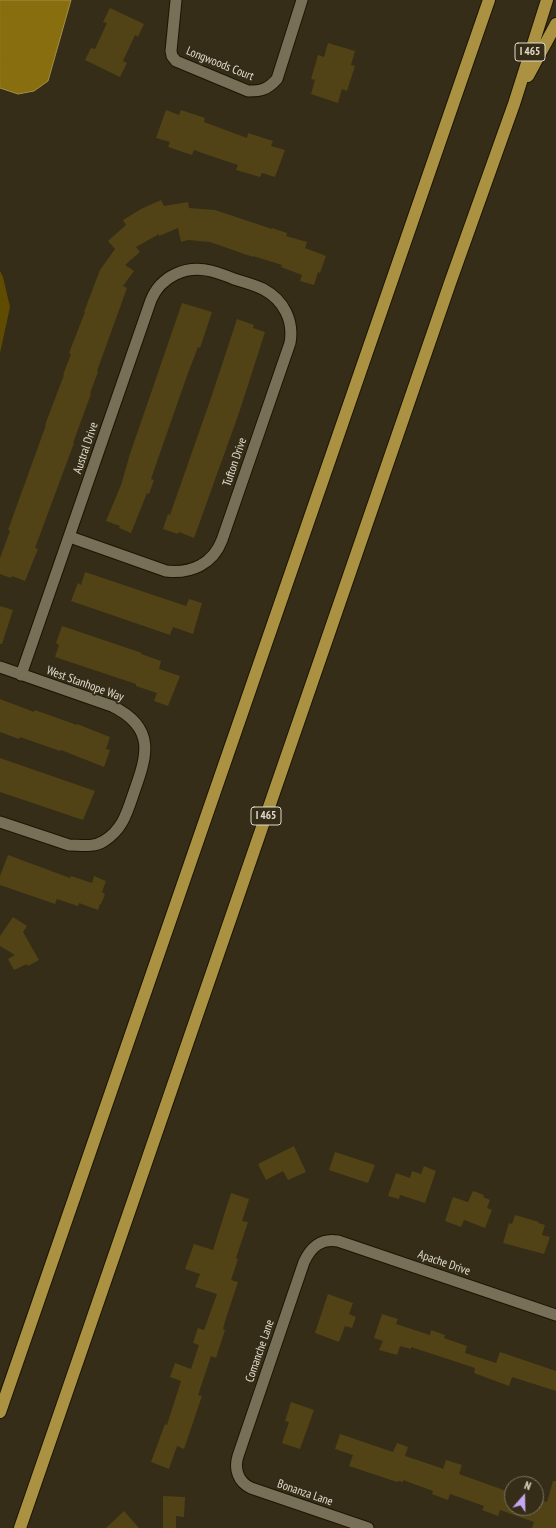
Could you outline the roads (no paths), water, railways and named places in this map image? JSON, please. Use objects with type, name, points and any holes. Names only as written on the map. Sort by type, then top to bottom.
[{"type":"highway","name":"I 465","points":[[20,1528],[445,298],[514,104],[547,0]]},
{"type":"highway","points":[[0,1412],[488,2]]},
{"type":"highway","points":[[514,104],[556,24]]},
{"type":"street","name":"Longwoods Court","points":[[176,0],[171,51],[172,56],[176,61],[253,92],[269,87],[276,79],[302,0]]},
{"type":"street","name":"Austral Drive","points":[[21,675],[153,296],[160,285],[175,274],[188,269],[211,271]]},
{"type":"street","name":"Tufton Drive","points":[[70,537],[166,571],[176,572],[198,567],[210,559],[218,548],[288,348],[291,329],[290,320],[286,312],[275,297],[263,289],[211,271]]},
{"type":"street","name":"West Stanhope Way","points":[[0,668],[121,710],[135,722],[142,734],[145,750],[144,764],[126,816],[117,830],[105,840],[88,846],[68,846],[0,822]]},
{"type":"street","name":"Apache Drive","points":[[323,1241],[338,1241],[556,1315]]},
{"type":"street","name":"Comanche Lane","points":[[239,1477],[236,1465],[238,1456],[304,1262],[311,1250],[323,1241]]},
{"type":"street","name":"Bonanza Lane","points":[[239,1477],[244,1484],[251,1488],[368,1528]]}]
